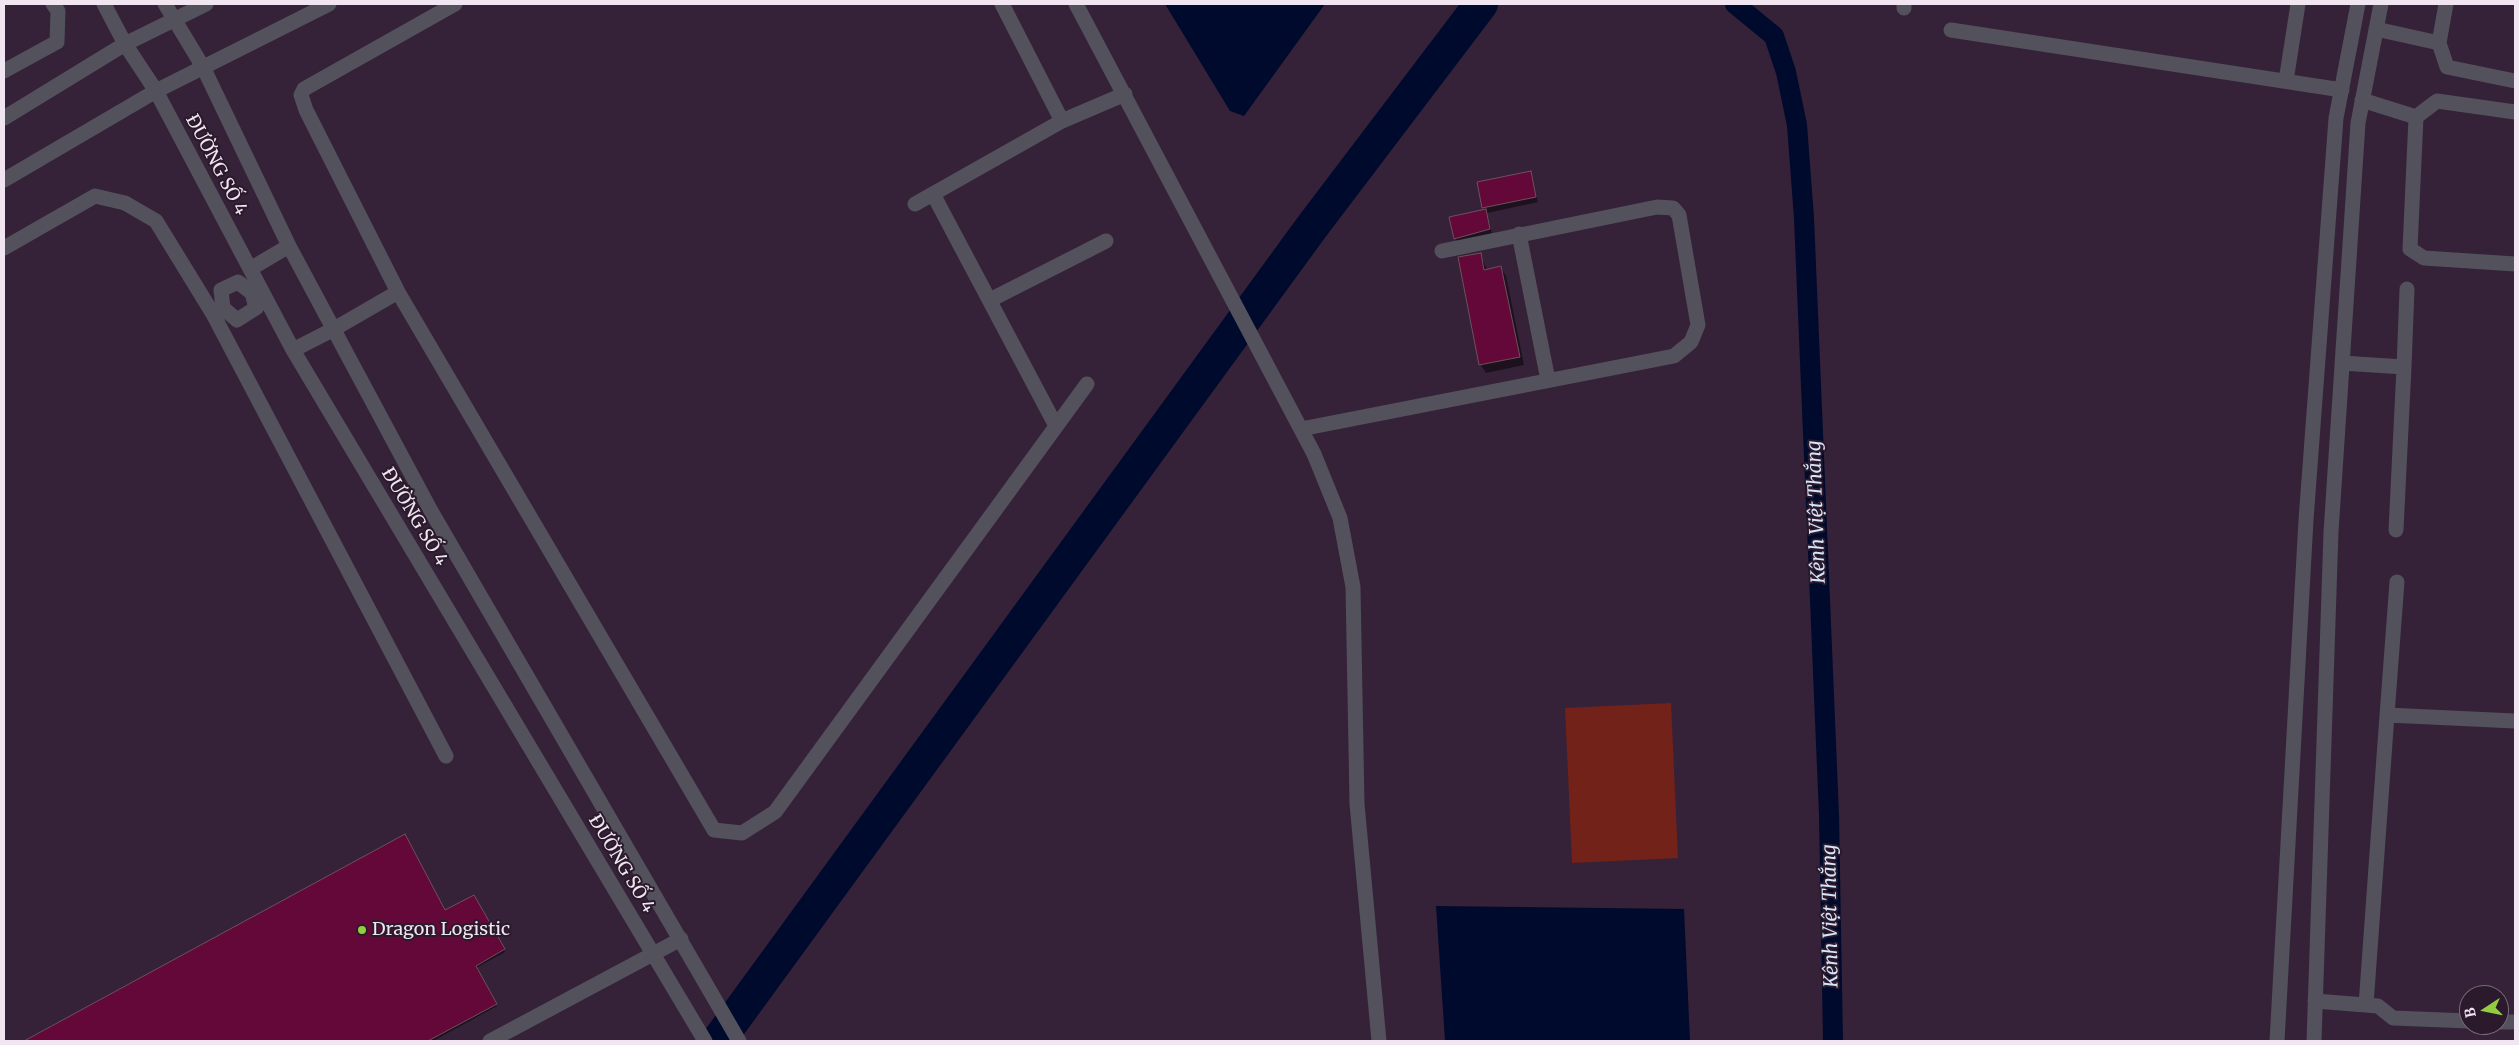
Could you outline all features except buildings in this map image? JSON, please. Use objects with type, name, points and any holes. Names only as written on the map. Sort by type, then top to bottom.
[{"type":"street","points":[[4,71],[57,42],[58,12],[53,4]]},
{"type":"street","name":"ĐƯỜNG SỐ 4","points":[[104,4],[125,44],[156,91],[250,269],[256,290],[705,1041]]},
{"type":"street","points":[[165,4],[203,67],[289,246],[431,511],[739,1041]]},
{"type":"street","points":[[4,118],[125,44],[175,21],[206,4]]},
{"type":"street","points":[[4,180],[156,91],[329,4]]},
{"type":"street","points":[[455,4],[304,89],[302,95],[306,110],[398,292],[714,830],[742,833],[775,812],[1087,384]]},
{"type":"street","points":[[1002,4],[1062,121]]},
{"type":"street","points":[[1076,4],[1230,291],[1314,454],[1340,518],[1353,587],[1357,804],[1379,1041]]},
{"type":"street","points":[[2286,81],[2298,4]]},
{"type":"street","points":[[2277,1041],[2306,520],[2336,118],[2358,4]]},
{"type":"street","points":[[2314,1041],[2331,532],[2358,123],[2381,4]]},
{"type":"street","points":[[2446,4],[2439,43],[2446,67],[2515,81]]},
{"type":"street","points":[[2376,29],[2439,43]]},
{"type":"street","points":[[1951,30],[2342,90]]},
{"type":"street","points":[[915,204],[1062,121],[1124,94]]},
{"type":"street","points":[[2362,100],[2416,117]]},
{"type":"street","points":[[2416,117],[2437,101],[2515,112]]},
{"type":"street","points":[[2416,117],[2410,249],[2424,258],[2515,264]]},
{"type":"street","points":[[933,194],[1056,426]]},
{"type":"street","points":[[4,248],[95,196],[125,203],[156,222],[218,311],[446,756]]},
{"type":"street","points":[[1301,429],[1674,356],[1691,342],[1698,325],[1679,215],[1673,208],[1657,207],[1442,251]]},
{"type":"street","points":[[1519,234],[1548,380]]},
{"type":"street","points":[[990,300],[1106,241]]},
{"type":"street","points":[[250,269],[289,246]]},
{"type":"street","points":[[238,282],[256,290],[256,308],[237,320],[218,311],[221,290],[238,282]]},
{"type":"street","points":[[2396,530],[2407,289]]},
{"type":"street","points":[[293,350],[398,292]]},
{"type":"street","points":[[2342,363],[2404,367]]},
{"type":"street","points":[[2366,1005],[2397,582]]},
{"type":"street","points":[[2388,716],[2515,721]]},
{"type":"street","points":[[490,1041],[681,939]]},
{"type":"street","points":[[2315,1001],[2378,1006],[2393,1018],[2459,1021]]},
{"type":"shaded area","points":[[4,4],[2515,4],[2515,1041],[4,1041]]},
{"type":"shaded area","points":[[1671,703],[1678,858],[1572,863],[1565,708]]},
{"type":"water","points":[[1165,4],[1325,4],[1244,116],[1230,111]]},
{"type":"water","points":[[1436,906],[1684,909],[1690,1041],[1445,1041]]},
{"type":"waterway","points":[[718,1041],[1311,228],[1481,4]]},
{"type":"waterway","name":"Kênh Việt Thắng","points":[[1735,4],[1774,36],[1786,72],[1797,125],[1804,218],[1829,815],[1833,1041]]},
{"type":"place","name":"Dragon Logistic","points":[[362,930]]}]
